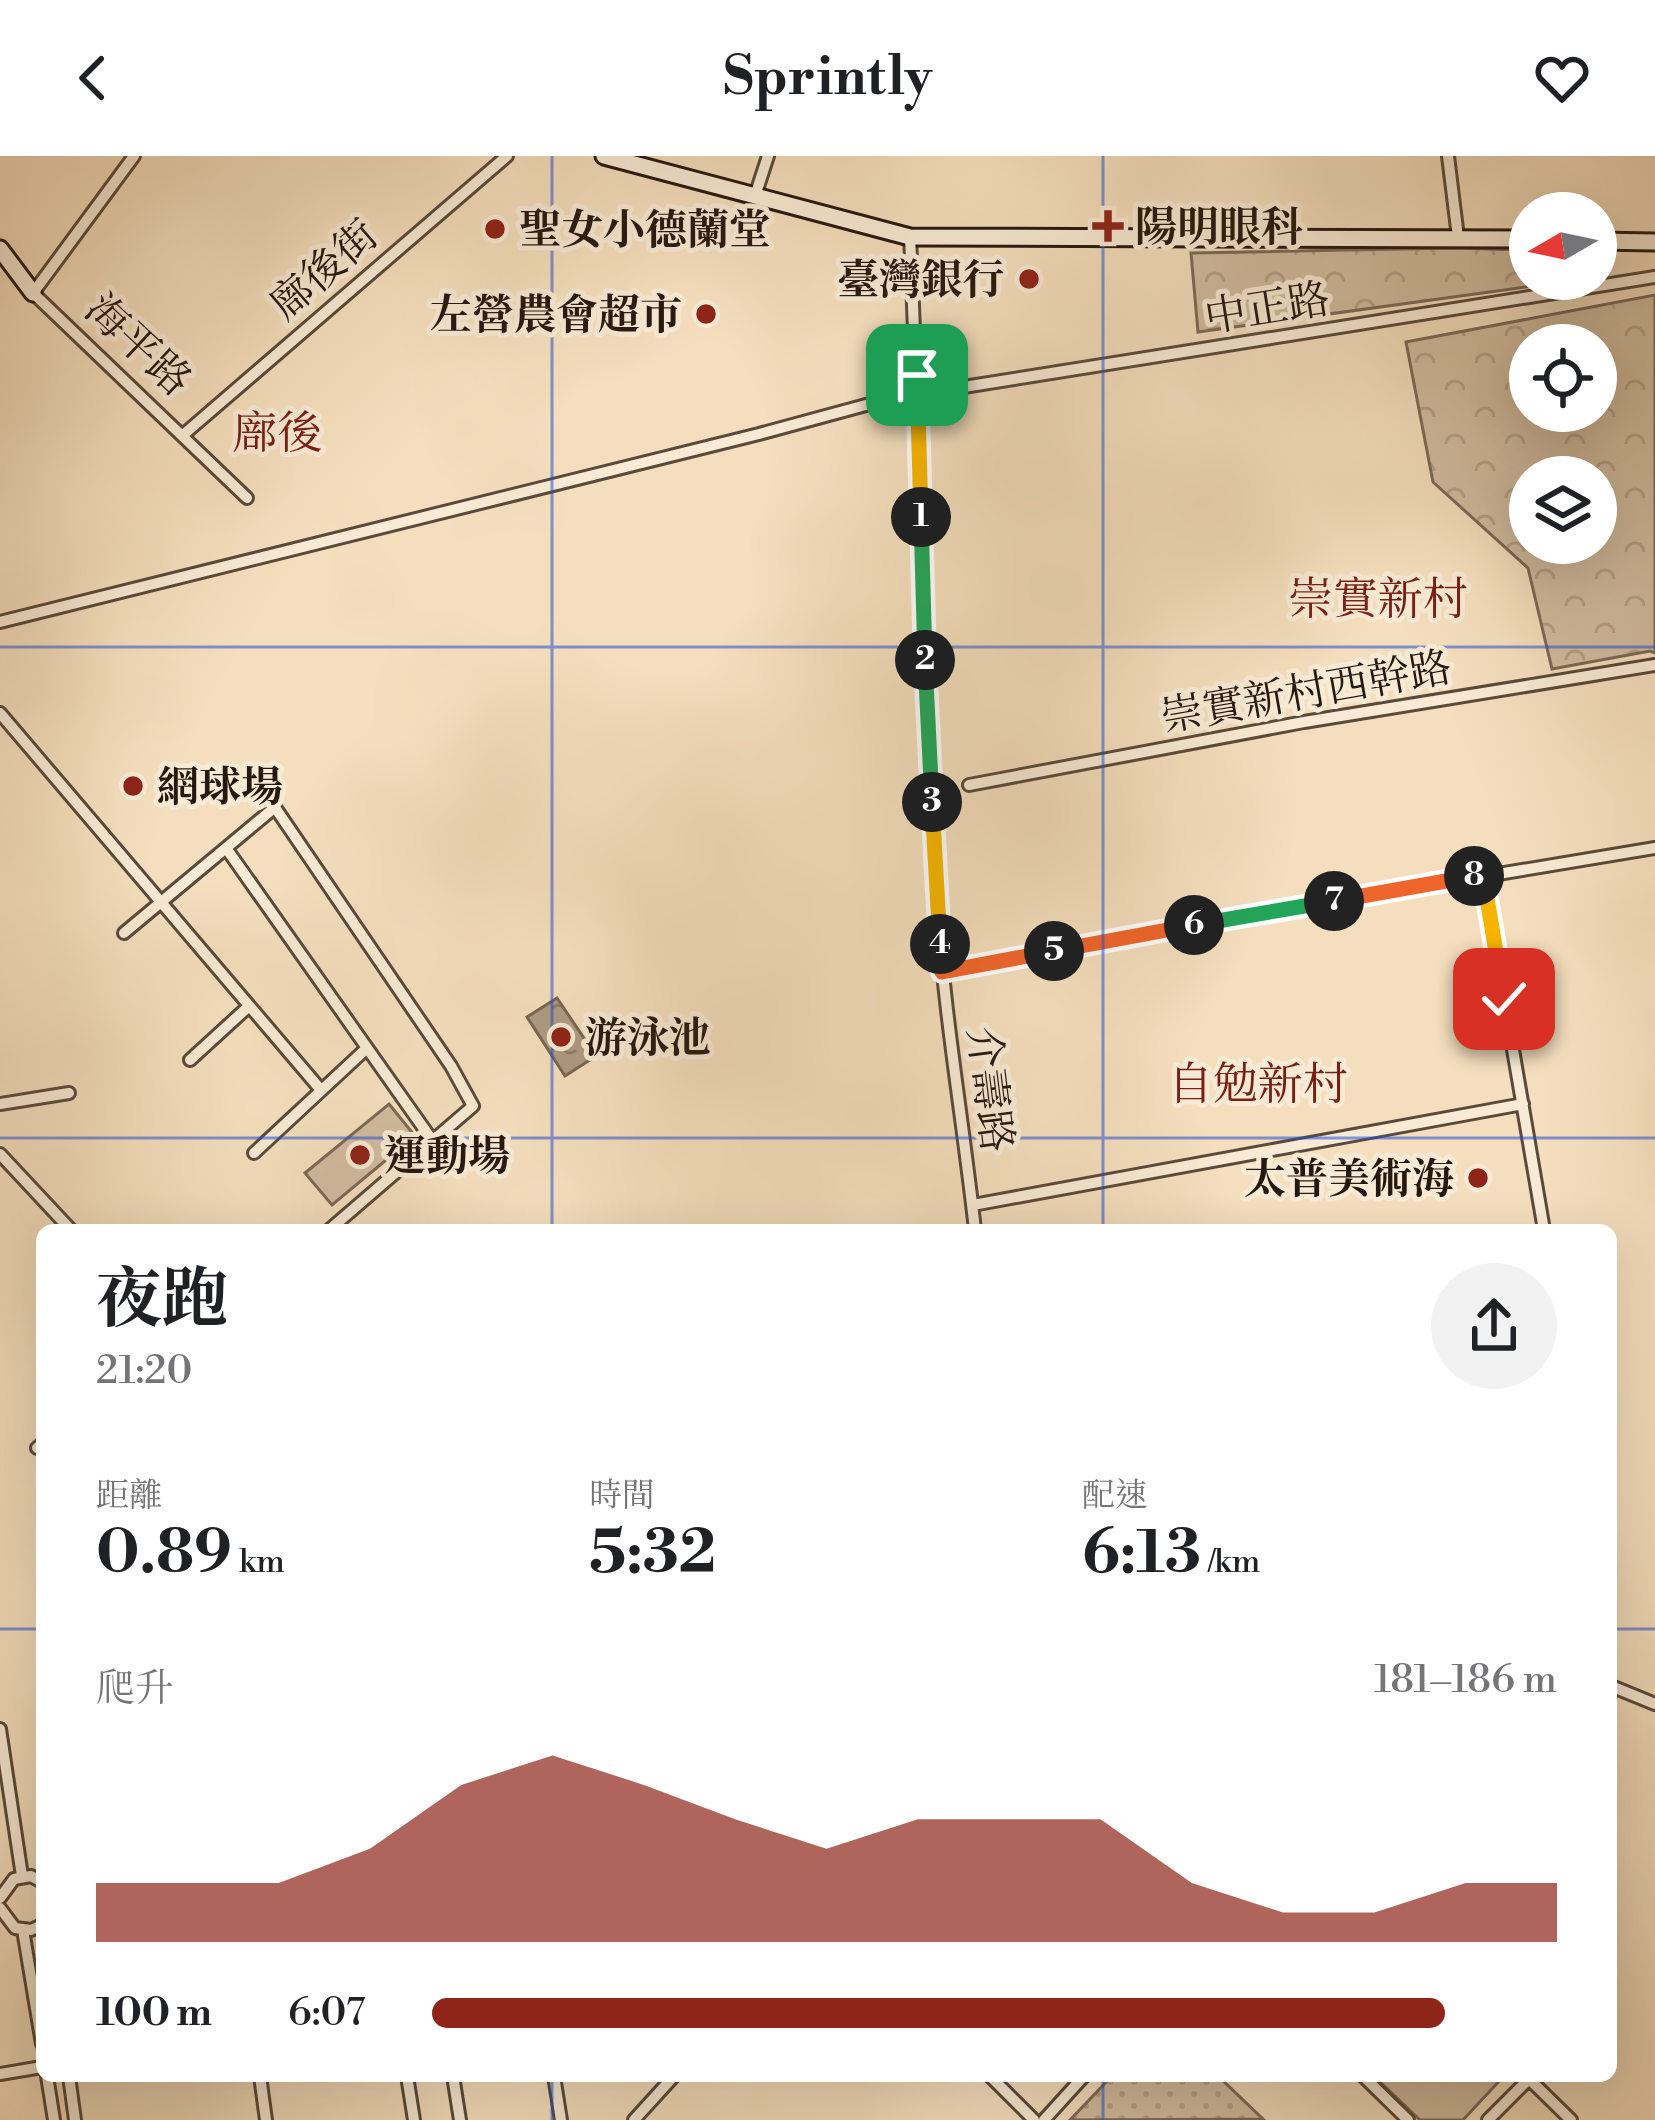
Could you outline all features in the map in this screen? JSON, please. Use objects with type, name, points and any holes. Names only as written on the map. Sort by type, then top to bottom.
[{"type":"street","points":[[33,293],[134,156]]},
{"type":"street","name":"廍後街","points":[[183,435],[507,156]]},
{"type":"street","points":[[604,156],[910,237],[1509,238]]},
{"type":"street","points":[[754,196],[768,156]]},
{"type":"street","points":[[1448,156],[1459,237]]},
{"type":"street","name":"介壽路","points":[[910,237],[942,972],[975,1224]]},
{"type":"street","points":[[1617,241],[1655,242]]},
{"type":"street","name":"海平路","points":[[0,249],[33,293],[247,498]]},
{"type":"street","name":"海平路","points":[[0,264],[21,290],[33,293]]},
{"type":"street","name":"中正路","points":[[0,622],[888,399],[1655,278]]},
{"type":"street","name":"崇實新村西幹路","points":[[969,785],[1321,719],[1655,664]]},
{"type":"street","points":[[0,713],[321,1090]]},
{"type":"street","points":[[257,781],[451,1066],[473,1106],[335,1224]]},
{"type":"street","points":[[124,934],[274,808]]},
{"type":"street","points":[[226,848],[432,1140]]},
{"type":"street","points":[[942,972],[1655,848]]},
{"type":"street","points":[[1483,875],[1543,1224]]},
{"type":"street","points":[[190,1060],[248,1007]]},
{"type":"street","points":[[254,1153],[367,1048]]},
{"type":"street","points":[[0,1104],[69,1093]]},
{"type":"street","points":[[973,1205],[1523,1104]]},
{"type":"street","points":[[0,1154],[65,1224]]},
{"type":"street","points":[[1617,1689],[1655,1705]]},
{"type":"street","points":[[0,1730],[22,1876]]},
{"type":"street","points":[[0,1898],[7,1884],[22,1876],[36,1880]]},
{"type":"street","points":[[0,1909],[8,1923],[23,1930],[36,1927]]},
{"type":"street","points":[[23,1930],[36,2008]]},
{"type":"street","points":[[0,2074],[36,2068]]},
{"type":"street","points":[[48,2082],[54,2120]]},
{"type":"street","points":[[70,2082],[75,2120]]},
{"type":"street","points":[[261,2082],[266,2120]]},
{"type":"street","points":[[408,2082],[414,2120]]},
{"type":"street","points":[[454,2082],[460,2120]]},
{"type":"street","points":[[555,2082],[561,2120]]},
{"type":"street","points":[[632,2120],[668,2082]]},
{"type":"street","points":[[996,2082],[1034,2120]]},
{"type":"street","points":[[1044,2120],[1079,2082]]},
{"type":"street","points":[[1369,2082],[1408,2120]]},
{"type":"street","points":[[1488,2120],[1523,2082]]},
{"type":"street","points":[[1531,2082],[1571,2120]]},
{"type":"green space","points":[[1509,249],[1509,289],[1198,332],[1191,253]]},
{"type":"green space","points":[[1655,295],[1655,653],[1552,669],[1524,564],[1617,564],[1617,456],[1509,456],[1509,551],[1433,482],[1406,342]]},
{"type":"green space","name":"運動場","points":[[389,1104],[415,1136],[332,1205],[305,1173]]},
{"type":"green space","points":[[1106,2082],[1224,2082],[1263,2119],[1070,2120]]},
{"type":"green space","points":[[1380,2082],[1498,2082],[1463,2120],[1420,2120]]},
{"type":"water","name":"游泳池","points":[[557,998],[596,1056],[565,1076],[527,1017]]},
{"type":"place","name":"陽明眼科","points":[[1108,226]]},
{"type":"place","name":"聖女小德蘭堂","points":[[495,229]]},
{"type":"place","name":"臺灣銀行","points":[[1029,279]]},
{"type":"place","name":"左營農會超市","points":[[706,314]]},
{"type":"place","name":"網球場","points":[[133,786]]},
{"type":"place","name":"游泳池","points":[[561,1037]]},
{"type":"place","name":"運動場","points":[[360,1155]]},
{"type":"place","name":"太普美術海","points":[[1478,1178]]},
{"type":"district","name":"廍後","points":[[277,432]]},
{"type":"district","name":"崇實新村","points":[[1378,598]]},
{"type":"district","name":"自勉新村","points":[[1258,1083]]},
{"type":"route","points":[[917,375],[922,585],[942,972],[1483,875],[1504,999]]}]
